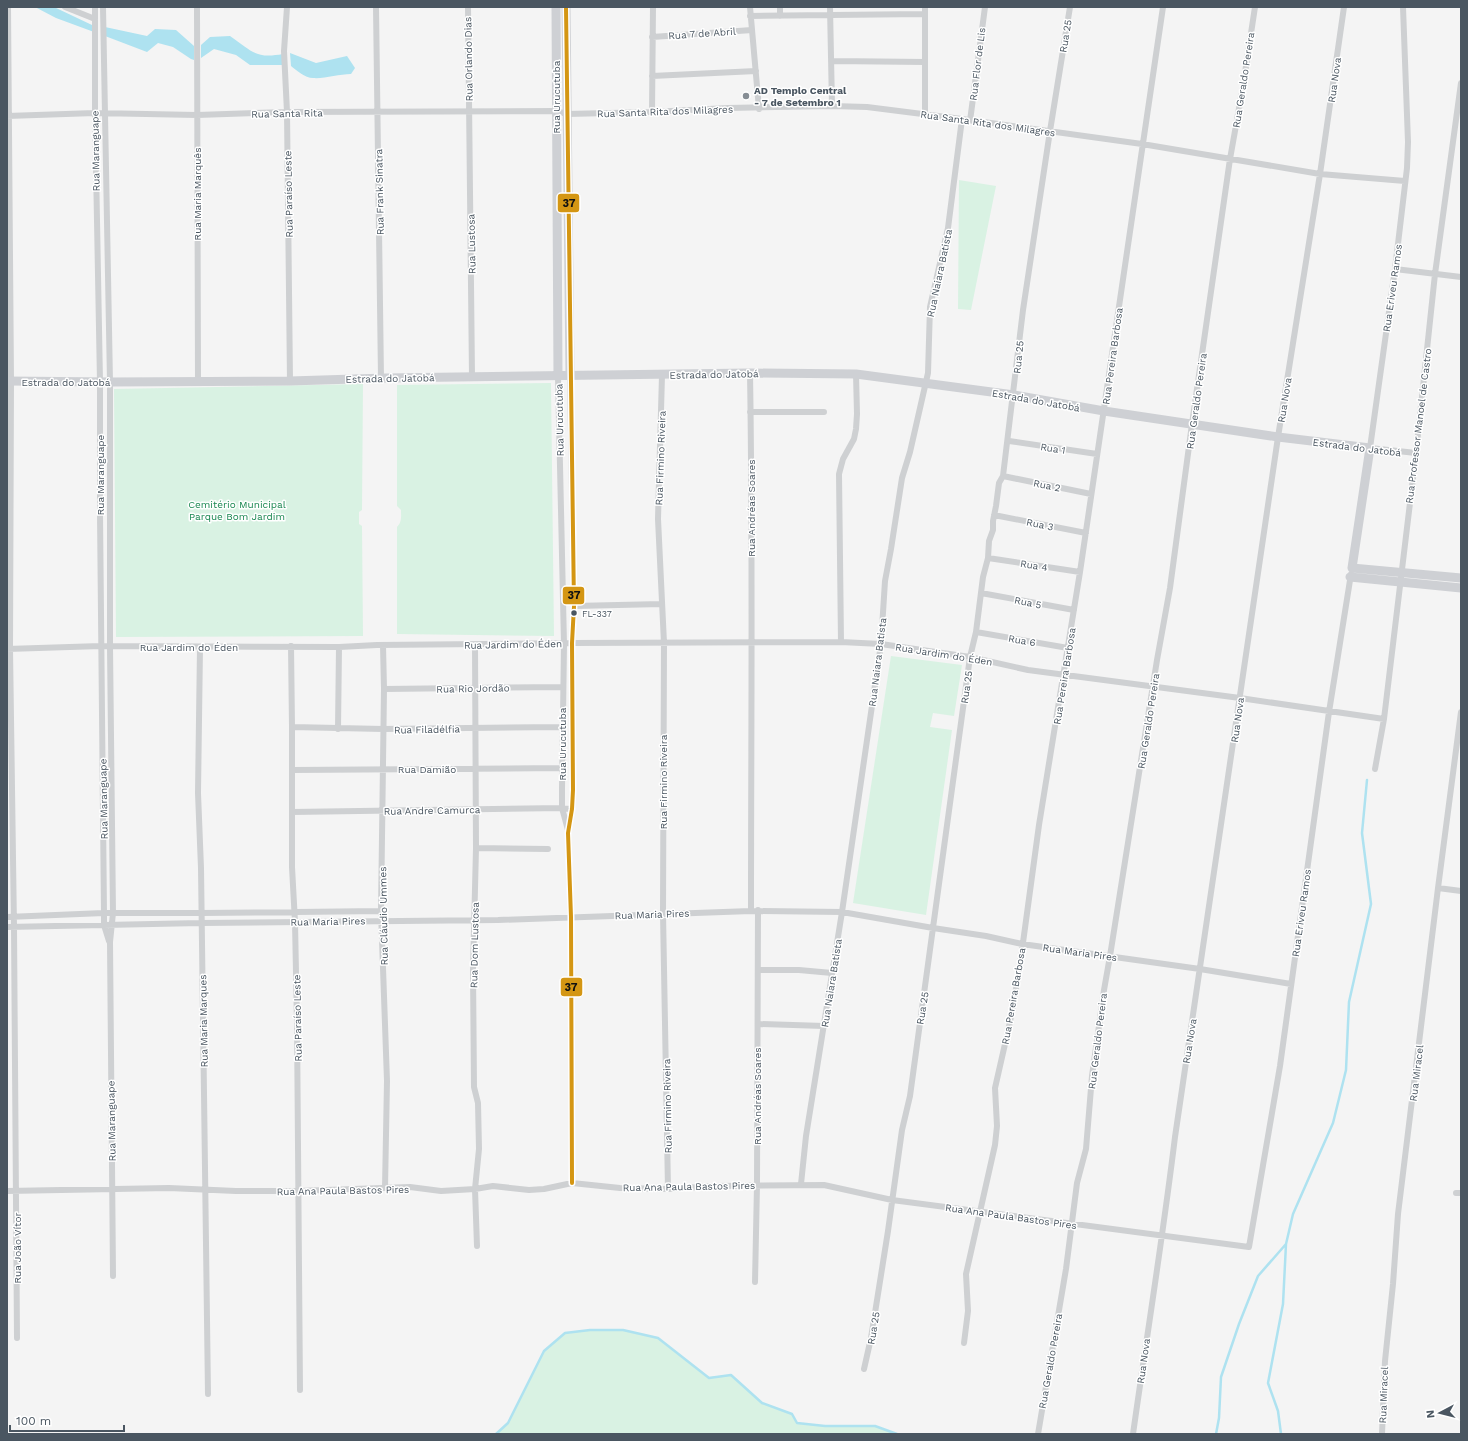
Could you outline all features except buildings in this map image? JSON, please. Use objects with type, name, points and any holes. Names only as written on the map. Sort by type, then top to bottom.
[{"type":"street","name":"Rua João Vítor","points":[[8,7],[10,917],[14,927],[17,1338]]},
{"type":"street","points":[[65,7],[95,19]]},
{"type":"street","name":"Rua Maranguape","points":[[95,7],[95,113],[105,382],[100,514],[104,925],[110,942]]},
{"type":"street","name":"Rua Maranguape","points":[[103,7],[105,382],[113,913],[110,942],[113,1276]]},
{"type":"street","name":"Rua Maria Marquês","points":[[197,7],[198,381]]},
{"type":"street","name":"Rua Paraíso Leste","points":[[287,7],[284,51],[290,381]]},
{"type":"street","name":"Rua Frank Sinatra","points":[[376,7],[381,378]]},
{"type":"street","name":"Rua Orlando Dias","points":[[468,7],[469,112]]},
{"type":"street","name":"Rua Urucutuba","points":[[556,7],[558,376],[564,644],[562,687],[562,808],[568,833],[571,917],[572,1183]]},
{"type":"street","name":"Rua Urucutuba","points":[[566,7],[574,606],[572,643],[572,809],[568,833]]},
{"type":"street","points":[[652,112],[653,7]]},
{"type":"street","points":[[750,7],[759,109]]},
{"type":"street","points":[[780,7],[780,16]]},
{"type":"street","points":[[830,7],[832,106]]},
{"type":"street","points":[[925,7],[925,114]]},
{"type":"street","name":"Rua Flor de Lis","points":[[970,121],[985,7]]},
{"type":"street","name":"Rua 25","points":[[864,1369],[872,1338],[902,1130],[910,1096],[932,928],[937,909],[970,657],[976,632],[981,593],[988,558],[989,541],[993,530],[999,483],[1003,476],[1014,395],[1017,358],[1050,131],[1070,7]]},
{"type":"street","name":"Rua Pereira Barbosa","points":[[964,1343],[968,1311],[966,1274],[997,1126],[994,1096],[995,1083],[1010,1022],[1019,972],[1039,825],[1080,572],[1163,7]]},
{"type":"street","name":"Rua Geraldo Pereira","points":[[1038,1434],[1066,1270],[1077,1183],[1086,1149],[1092,1076],[1104,990],[1170,588],[1230,159],[1255,7]]},
{"type":"street","name":"Rua Nova","points":[[1133,1434],[1278,437],[1320,174],[1344,7]]},
{"type":"street","name":"Rua Eriveu Ramos","points":[[1249,1247],[1280,1066],[1329,712],[1370,448],[1395,269],[1408,142],[1403,7]]},
{"type":"street","points":[[750,16],[925,14]]},
{"type":"street","name":"Rua 7 de Abril","points":[[652,37],[752,30]]},
{"type":"street","points":[[832,61],[926,62]]},
{"type":"street","points":[[652,76],[756,70]]},
{"type":"street","name":"Rua Professor Manoel de Castro","points":[[1375,769],[1384,719],[1416,453],[1435,274],[1461,82]]},
{"type":"street","name":"Rua Santa Rita dos Milagres","points":[[567,114],[728,108],[759,109],[832,106],[867,107],[1142,144],[1320,174],[1405,181]]},
{"type":"street","name":"Rua Santa Rita","points":[[8,116],[95,113],[197,115],[378,111],[556,111],[567,114]]},
{"type":"street","name":"Rua Lustosa","points":[[469,112],[472,377]]},
{"type":"street","name":"Rua Naiara Batista","points":[[801,1184],[806,1136],[842,912],[881,644],[885,580],[899,492],[910,452],[928,373],[930,306],[948,228],[962,119]]},
{"type":"street","points":[[1395,269],[1461,276]]},
{"type":"street","name":"Estrada do Jatobá","points":[[9,381],[290,381],[570,375],[750,373],[856,374],[1014,395],[1104,411],[1278,437],[1416,453]]},
{"type":"street","name":"Rua Andréas Soares","points":[[750,373],[752,527],[751,642],[755,910],[758,970],[757,1185],[754,1282]]},
{"type":"street","points":[[841,642],[839,474],[843,459],[854,439],[856,429],[856,374]]},
{"type":"street","name":"Rua Firmino Riveira","points":[[662,375],[658,519],[664,643],[663,913],[668,1189]]},
{"type":"street","points":[[750,412],[824,412]]},
{"type":"street","name":"Rua 1","points":[[1008,441],[1097,454]]},
{"type":"street","name":"Rua 2","points":[[1003,476],[1091,494]]},
{"type":"street","name":"Rua 3","points":[[994,515],[1086,532]]},
{"type":"street","name":"Rua 4","points":[[988,558],[1080,572]]},
{"type":"street","points":[[1352,568],[1461,578]]},
{"type":"street","points":[[1350,577],[1461,588]]},
{"type":"street","name":"Rua 5","points":[[981,593],[1074,610]]},
{"type":"street","points":[[574,606],[662,604]]},
{"type":"street","name":"Rua 6","points":[[976,632],[1068,648]]},
{"type":"street","name":"Rua Jardim do Éden","points":[[9,649],[101,646],[200,647],[572,643],[841,642],[881,644],[970,657],[1028,670],[1384,719]]},
{"type":"street","name":"Rua Cláudio Ummes","points":[[383,645],[384,689],[381,911],[387,1081],[385,1188]]},
{"type":"street","name":"Rua Dom Lustosa","points":[[475,645],[476,848],[474,920],[474,1087],[478,1103],[479,1150],[475,1189],[477,1246]]},
{"type":"street","name":"Rua Paraíso Leste","points":[[291,646],[292,867],[295,922],[297,1023],[300,1390]]},
{"type":"street","points":[[338,729],[339,646]]},
{"type":"street","name":"Rua Maria Marques","points":[[200,647],[198,793],[201,868],[208,1394]]},
{"type":"street","name":"Rua Rio Jordão","points":[[384,689],[562,687]]},
{"type":"street","name":"Rua Miracel","points":[[1382,1434],[1385,1361],[1398,1214],[1461,712]]},
{"type":"street","name":"Rua Filadélfia","points":[[292,727],[338,729],[562,727]]},
{"type":"street","name":"Rua Damião","points":[[292,770],[562,768]]},
{"type":"street","name":"Rua Andre Camurca","points":[[292,812],[572,809]]},
{"type":"street","points":[[476,848],[548,849]]},
{"type":"street","points":[[1438,888],[1461,891]]},
{"type":"street","name":"Rua Maria Pires","points":[[7,927],[382,920],[474,920],[755,910],[842,912],[986,936],[1022,944],[1200,969],[1291,984]]},
{"type":"street","name":"Rua Maria Pires","points":[[10,917],[104,913],[381,911]]},
{"type":"street","points":[[758,970],[799,970],[832,973]]},
{"type":"street","points":[[758,1024],[824,1026]]},
{"type":"street","name":"Rua Ana Paula Bastos Pires","points":[[7,1191],[72,1191],[112,1188],[298,1191],[410,1187],[440,1191],[475,1189],[493,1186],[517,1189],[544,1189],[572,1183],[620,1188],[668,1189],[715,1186],[801,1184],[824,1185],[892,1200],[1249,1247]]},
{"type":"green space","points":[[959,180],[996,186],[971,310],[958,309]]},
{"type":"green space","points":[[551,383],[554,636],[397,634],[397,527],[400,521],[401,510],[397,506],[397,385]]},
{"type":"green space","name":"Cemitério Municipal Parque Bom Jardim","points":[[363,384],[362,510],[359,512],[359,524],[362,526],[363,636],[116,637],[114,389]]},
{"type":"green space","points":[[891,656],[962,665],[954,716],[933,713],[930,727],[952,730],[926,915],[853,903]]},
{"type":"green space","points":[[590,1330],[623,1330],[658,1338],[709,1377],[731,1375],[762,1403],[792,1414],[797,1423],[825,1426],[875,1426],[897,1434],[496,1434],[508,1423],[544,1351],[565,1333]]},
{"type":"water","points":[[35,7],[54,7],[92,25],[94,32],[56,18]]},
{"type":"water","points":[[105,27],[147,36],[155,29],[176,30],[194,46],[194,60],[173,47],[158,43],[147,52],[105,36]]},
{"type":"water","points":[[230,36],[254,52],[266,55],[283,54],[283,65],[250,65],[236,55],[214,49],[201,58],[201,45],[210,37]]},
{"type":"water","points":[[290,53],[316,63],[347,56],[355,68],[351,74],[310,78],[301,74],[291,66]]},
{"type":"waterway","points":[[1216,1434],[1219,1418],[1221,1377],[1239,1324],[1258,1276],[1286,1244],[1293,1214],[1333,1123],[1346,1070],[1349,1002],[1371,904],[1362,833],[1367,780]]},
{"type":"waterway","points":[[1281,1434],[1278,1411],[1268,1383],[1283,1304],[1286,1244]]},
{"type":"waterway","points":[[496,1434],[508,1423],[544,1351],[565,1333],[590,1330],[623,1330],[658,1338],[709,1378],[731,1375],[762,1403],[792,1414],[797,1423],[825,1426],[875,1426],[897,1434]]},
{"type":"transit line","name":"37","points":[[566,7],[574,606],[572,643],[573,790],[572,809],[568,833],[571,917],[572,1183]]},
{"type":"place","name":"AD Templo Central - 7 de Setembro 1","points":[[746,96]]},
{"type":"place","name":"FL-337","points":[[574,613]]}]
